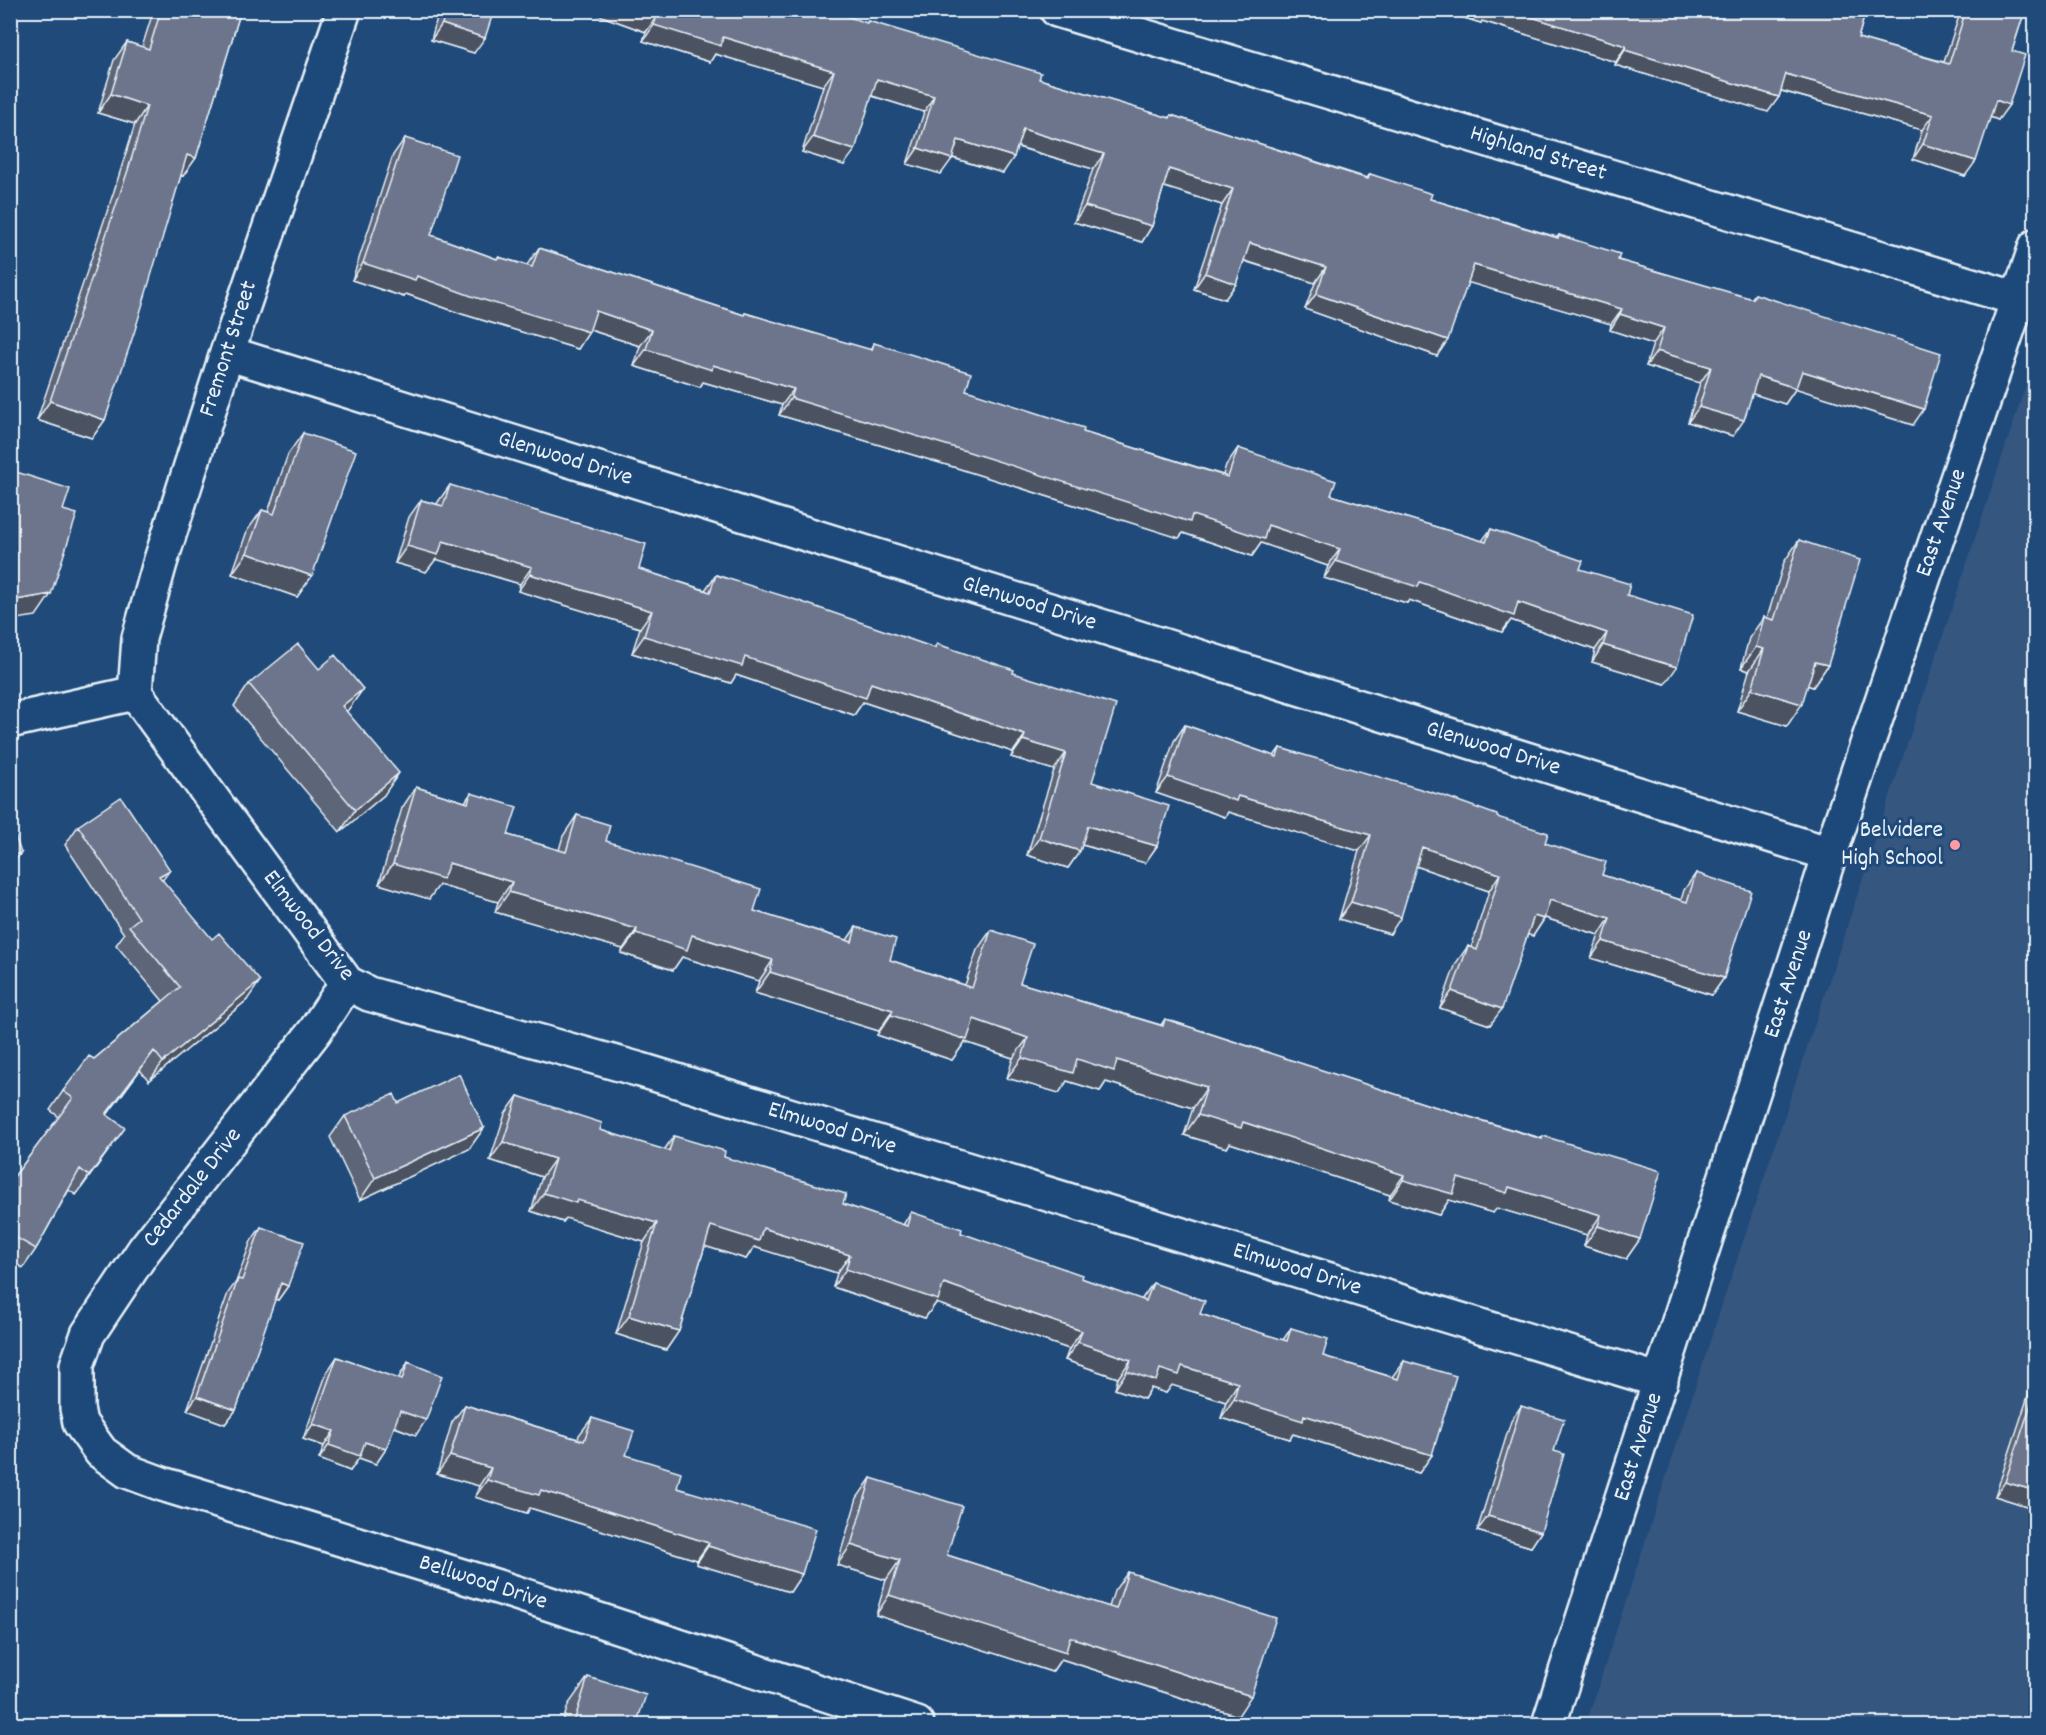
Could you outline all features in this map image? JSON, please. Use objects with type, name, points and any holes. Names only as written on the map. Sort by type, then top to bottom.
[{"type":"street","name":"Fremont Street","points":[[135,693],[139,638],[160,563],[227,353],[344,10]]},
{"type":"street","name":"Highland Street","points":[[1057,10],[2018,299]]},
{"type":"street","name":"East Avenue","points":[[1549,1725],[1830,854],[2036,246]]},
{"type":"street","name":"Glenwood Drive","points":[[227,353],[1830,854]]},
{"type":"street","points":[[10,721],[135,693]]},
{"type":"street","name":"Elmwood Drive","points":[[135,693],[347,983],[369,994],[641,1070],[1661,1381]]},
{"type":"street","name":"Cedardale Drive","points":[[77,1408],[77,1365],[88,1334],[144,1251],[315,1031],[347,983]]},
{"type":"street","name":"Bellwood Drive","points":[[77,1408],[80,1423],[101,1452],[136,1475],[491,1585],[917,1725]]},
{"type":"shaded area","name":"Belvidere High School","points":[[2035,357],[2035,1724],[1586,1724],[1713,1332]]},
{"type":"building","points":[[161,10],[241,10],[196,158],[187,155],[135,330],[105,420],[50,401],[128,170],[147,106],[111,94],[127,42],[149,49]]},
{"type":"building","points":[[446,10],[494,10],[485,38],[442,24]]},
{"type":"building","points":[[641,10],[828,10],[1041,73],[1039,79],[1170,118],[1171,115],[1368,179],[1370,174],[1432,194],[1430,199],[1558,238],[1559,235],[1620,254],[1618,260],[1753,299],[1755,294],[1941,353],[1924,409],[1802,371],[1796,388],[1758,376],[1744,420],[1699,407],[1711,367],[1657,351],[1664,328],[1620,314],[1622,309],[1474,265],[1448,340],[1316,294],[1326,267],[1250,243],[1236,284],[1205,273],[1233,189],[1169,169],[1152,226],[1085,206],[1104,154],[1023,129],[1014,157],[958,140],[952,159],[918,148],[934,96],[877,79],[855,150],[813,137],[834,71],[723,37],[721,46],[654,25],[657,16]]},
{"type":"building","points":[[1509,10],[1782,10],[1786,12],[1786,10],[1866,10],[1858,38],[1949,64],[1966,10],[2025,10],[2012,51],[2025,55],[2009,105],[1996,100],[1976,161],[1923,144],[1933,115],[1786,74],[1779,97],[1625,50],[1626,46]]},
{"type":"building","points":[[405,138],[457,155],[431,235],[497,259],[498,257],[532,267],[539,248],[744,315],[745,313],[872,350],[874,343],[971,373],[966,390],[1084,428],[1083,432],[1228,477],[1238,448],[1336,481],[1331,495],[1486,542],[1491,529],[1583,561],[1580,569],[1630,584],[1627,595],[1693,615],[1677,667],[1603,645],[1607,633],[1518,602],[1514,616],[1420,582],[1418,587],[1336,561],[1340,549],[1268,525],[1264,539],[1192,515],[1190,522],[791,398],[794,389],[713,365],[712,370],[646,349],[652,330],[596,311],[589,332],[474,297],[417,276],[415,280],[363,263]]},
{"type":"building","points":[[303,433],[356,451],[312,576],[247,553],[262,510],[274,514]]},
{"type":"building","points":[[10,470],[70,489],[63,510],[77,514],[51,594],[10,601]]},
{"type":"building","points":[[450,485],[646,544],[639,569],[710,592],[716,575],[935,648],[937,644],[1014,670],[1013,673],[1116,705],[1092,782],[1169,806],[1157,846],[1088,826],[1080,851],[1039,838],[1066,753],[1023,740],[1025,735],[871,683],[866,698],[745,657],[742,666],[644,636],[652,611],[530,574],[532,567],[443,541],[438,555],[407,546],[421,500],[443,506]]},
{"type":"building","points":[[1799,540],[1860,560],[1828,665],[1815,662],[1802,704],[1752,689],[1764,649],[1756,647],[1764,617],[1774,620]]},
{"type":"building","points":[[298,644],[319,669],[335,655],[363,689],[342,706],[399,773],[355,810],[249,684]]},
{"type":"building","points":[[1185,725],[1277,757],[1280,748],[1441,795],[1497,815],[1497,817],[1548,833],[1545,843],[1606,862],[1602,875],[1687,902],[1696,873],[1751,891],[1724,978],[1603,941],[1610,918],[1550,900],[1544,919],[1534,916],[1502,1009],[1452,991],[1468,946],[1477,950],[1500,874],[1422,847],[1401,917],[1351,902],[1371,835],[1238,796],[1236,801],[1168,777]]},
{"type":"building","points":[[416,787],[468,803],[471,793],[517,807],[508,835],[566,852],[577,815],[610,825],[606,841],[761,889],[754,911],[852,942],[856,927],[896,939],[890,960],[972,988],[991,930],[1033,944],[1020,983],[1163,1026],[1165,1019],[1426,1104],[1542,1139],[1543,1136],[1661,1171],[1640,1239],[1598,1226],[1601,1215],[1509,1187],[1507,1193],[1458,1178],[1453,1194],[1403,1180],[1404,1175],[1243,1122],[1241,1128],[1198,1115],[1207,1087],[1117,1060],[1114,1071],[1077,1059],[1073,1073],[1022,1058],[1028,1038],[974,1019],[967,1040],[891,1015],[893,1010],[770,972],[773,960],[692,935],[687,950],[636,933],[637,929],[509,892],[512,882],[449,863],[443,879],[393,864]]},
{"type":"building","points":[[121,797],[170,870],[159,876],[212,939],[219,933],[260,981],[163,1062],[154,1051],[106,1114],[125,1128],[89,1176],[80,1169],[36,1249],[15,1237],[10,1245],[10,1177],[13,1178],[73,1098],[63,1091],[89,1056],[94,1059],[180,987],[129,926],[139,918],[78,826]]},
{"type":"building","points":[[10,821],[21,853],[10,856]]},
{"type":"building","points":[[459,1074],[484,1128],[375,1178],[345,1116],[394,1094],[398,1103]]},
{"type":"building","points":[[518,1096],[602,1123],[600,1130],[669,1151],[674,1136],[725,1151],[724,1157],[846,1194],[843,1204],[907,1226],[911,1212],[962,1229],[961,1233],[1082,1275],[1081,1278],[1146,1301],[1153,1283],[1205,1301],[1200,1314],[1287,1341],[1291,1328],[1328,1339],[1323,1356],[1398,1379],[1404,1361],[1456,1376],[1432,1455],[1304,1415],[1303,1421],[1234,1399],[1238,1383],[1182,1366],[1179,1375],[1160,1369],[1156,1381],[1127,1371],[1131,1360],[1078,1342],[1082,1331],[944,1283],[938,1300],[846,1269],[850,1255],[763,1228],[759,1241],[711,1226],[679,1331],[629,1316],[657,1223],[544,1193],[555,1159],[503,1142]]},
{"type":"building","points":[[261,1227],[304,1242],[288,1286],[281,1283],[236,1410],[197,1396],[238,1279],[242,1280]]},
{"type":"building","points":[[337,1357],[402,1380],[408,1362],[442,1376],[426,1420],[400,1411],[386,1449],[365,1442],[360,1456],[329,1445],[334,1431],[313,1424]]},
{"type":"building","points":[[2036,1389],[2036,1491],[2005,1482]]},
{"type":"building","points":[[465,1405],[584,1441],[592,1418],[634,1431],[626,1455],[681,1472],[677,1488],[816,1529],[802,1574],[708,1546],[709,1543],[541,1490],[539,1495],[487,1480],[491,1468],[450,1456]]},
{"type":"building","points":[[1521,1406],[1564,1419],[1554,1451],[1564,1454],[1541,1532],[1488,1516]]},
{"type":"building","points":[[871,1478],[962,1506],[947,1555],[1116,1609],[1128,1572],[1276,1618],[1251,1696],[1070,1637],[1066,1652],[889,1595],[900,1560],[851,1545]]},
{"type":"building","points":[[588,1677],[646,1695],[636,1725],[573,1725]]},
{"type":"place","name":"Belvidere High School","points":[[1955,845]]}]
